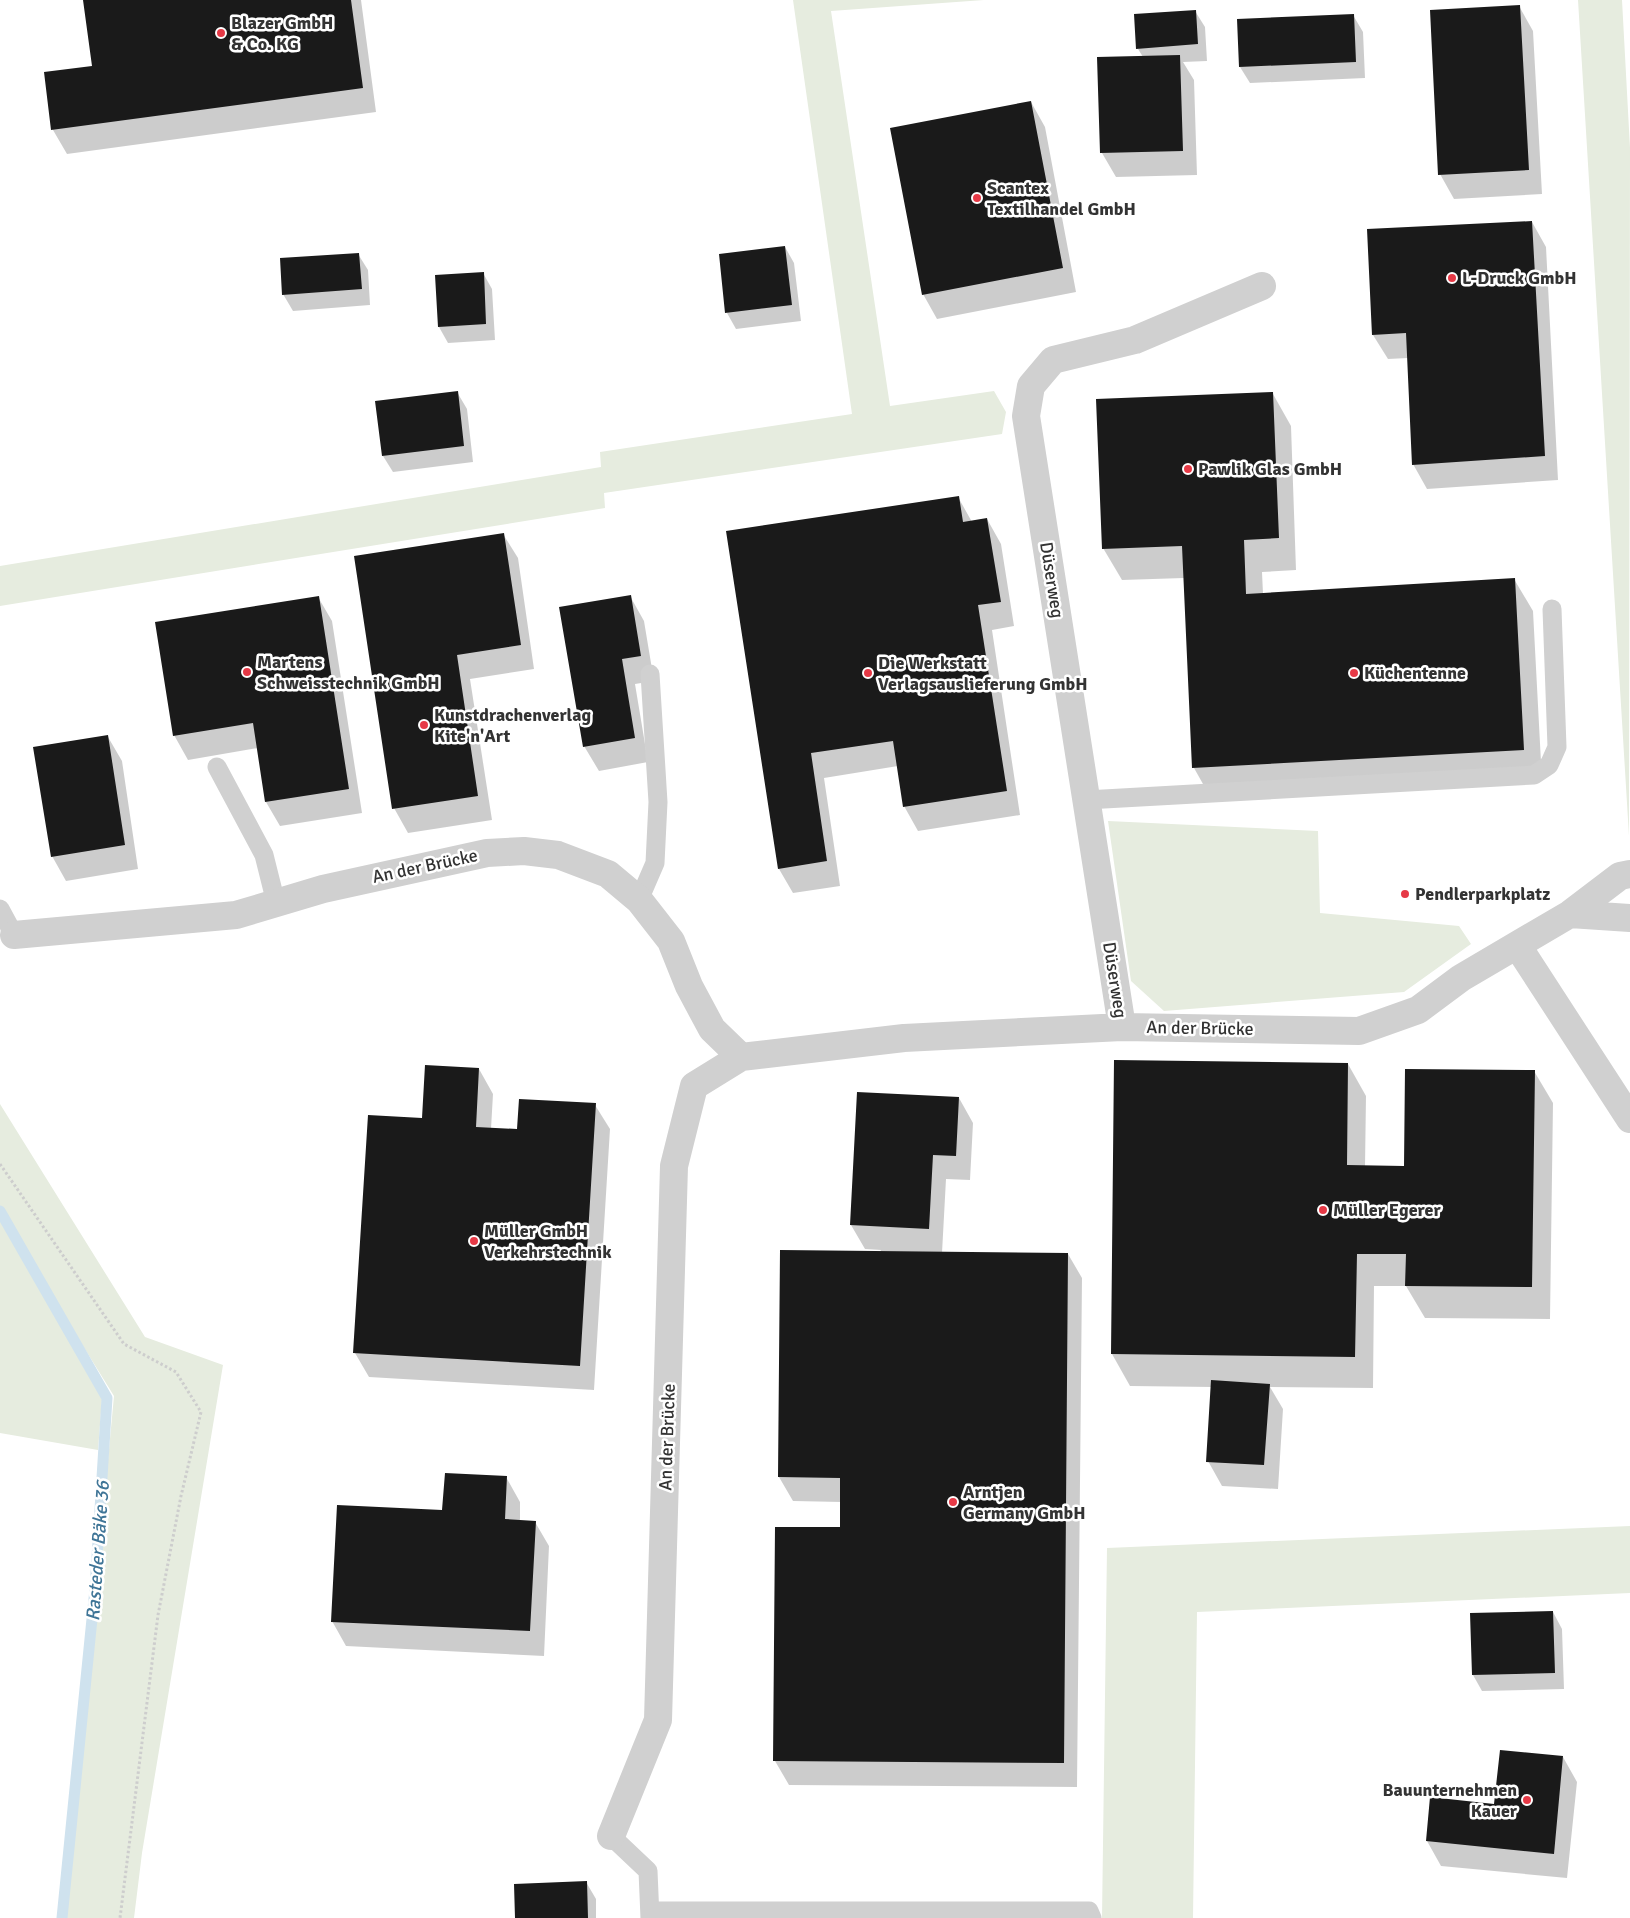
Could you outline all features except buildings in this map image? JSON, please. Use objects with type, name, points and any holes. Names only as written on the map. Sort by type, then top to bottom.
[{"type":"street","name":"Düserweg","points":[[1122,1027],[1026,416],[1031,386],[1053,360],[1135,340],[1262,286]]},
{"type":"street","name":"An der Brücke","points":[[14,936],[236,915],[331,887],[477,855],[524,851],[558,855],[608,874],[640,900],[671,941],[689,986],[712,1029],[741,1057]]},
{"type":"street","name":"An der Brücke","points":[[611,1836],[658,1720],[674,1166],[694,1086],[741,1057],[904,1038],[1122,1027],[1359,1031],[1418,1010],[1461,978],[1570,914],[1620,876],[1630,874]]},
{"type":"street","points":[[1570,914],[1630,918]]},
{"type":"street","points":[[1517,945],[1630,1119]]},
{"type":"lane","points":[[1086,800],[1534,775],[1549,765],[1557,747],[1552,609]]},
{"type":"lane","points":[[640,900],[655,863],[658,802],[650,674]]},
{"type":"lane","points":[[217,767],[264,855],[276,903]]},
{"type":"lane","points":[[0,909],[14,936]]},
{"type":"lane","points":[[611,1836],[648,1870],[650,1914],[1089,1911],[1092,1918]]},
{"type":"path","points":[[0,1164],[124,1344],[176,1372],[200,1412],[181,1496],[158,1614],[120,1918]]},
{"type":"shaded area","points":[[793,0],[984,0],[831,11],[890,406],[994,391],[1006,412],[1002,434],[604,493],[605,508],[0,606],[0,566],[601,467],[600,452],[852,414]]},
{"type":"shaded area","points":[[1578,0],[1622,0],[1630,148],[1629,836]]},
{"type":"shaded area","points":[[1108,821],[1318,831],[1320,913],[1459,926],[1471,944],[1404,992],[1164,1011],[1131,981]]},
{"type":"shaded area","points":[[0,1104],[145,1337],[223,1365],[142,1853],[134,1918],[65,1918],[114,1396],[0,1212]]},
{"type":"shaded area","points":[[0,1220],[102,1399],[98,1450],[0,1433]]},
{"type":"shaded area","points":[[1630,1526],[1630,1593],[1197,1612],[1193,1918],[1102,1918],[1107,1548]]},
{"type":"waterway","name":"Rasteder Bäke 36","points":[[0,1211],[107,1398],[95,1589],[62,1918]]},
{"type":"place","name":"Blazer GmbH & Co. KG","points":[[221,33]]},
{"type":"place","name":"Scantex Textilhandel GmbH","points":[[977,198]]},
{"type":"place","name":"L-Druck GmbH","points":[[1452,278]]},
{"type":"place","name":"Pawlik Glas GmbH","points":[[1188,469]]},
{"type":"place","name":"Martens Schweisstechnik GmbH","points":[[247,672]]},
{"type":"place","name":"Die Werkstatt Verlagsauslieferung GmbH","points":[[868,673]]},
{"type":"place","name":"Küchentenne","points":[[1354,673]]},
{"type":"place","name":"Kunstdrachenverlag Kite'n'Art","points":[[424,725]]},
{"type":"place","name":"Pendlerparkplatz","points":[[1405,894]]},
{"type":"place","name":"Müller Egerer","points":[[1323,1210]]},
{"type":"place","name":"Müller GmbH Verkehrstechnik","points":[[474,1241]]},
{"type":"place","name":"Arntjen Germany GmbH","points":[[953,1502]]},
{"type":"place","name":"Bauunternehmen Kauer","points":[[1527,1800]]}]
